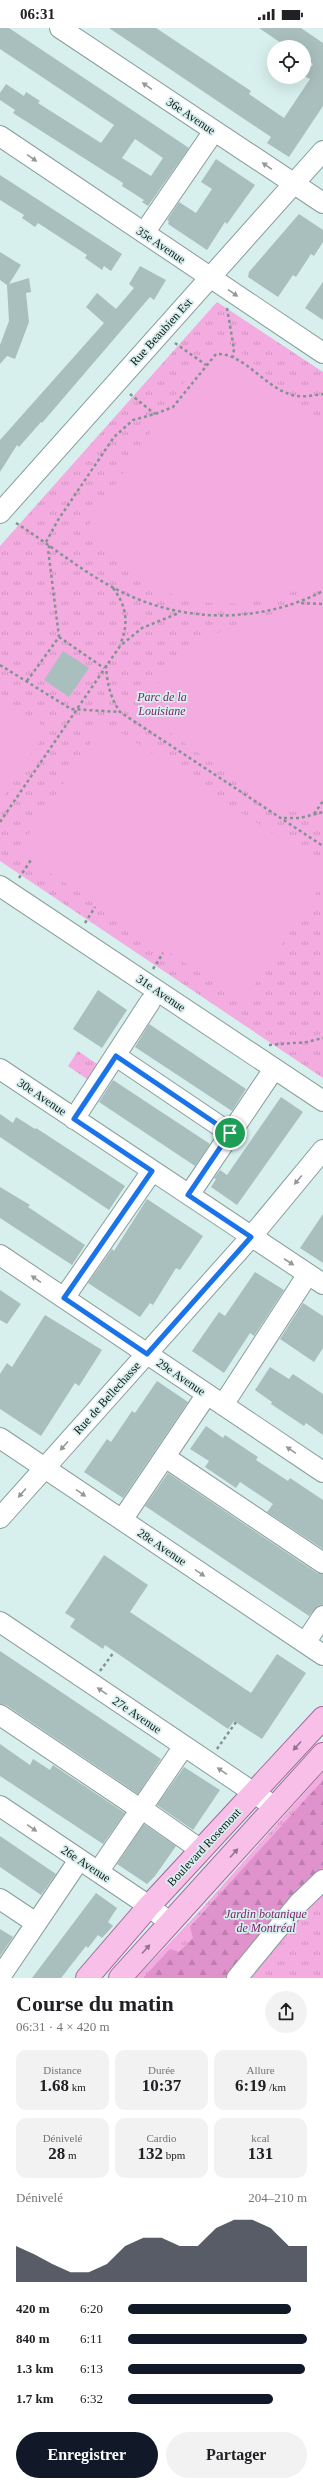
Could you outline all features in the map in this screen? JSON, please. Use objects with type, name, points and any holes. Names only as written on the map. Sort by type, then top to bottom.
[{"type":"main road","name":"Boulevard Rosemont","points":[[87,1978],[149,1906],[323,1718]]},
{"type":"main road","name":"Boulevard Rosemont","points":[[120,1978],[323,1754]]},
{"type":"street","name":"36e Avenue","points":[[60,28],[323,203]]},
{"type":"street","points":[[144,233],[214,131]]},
{"type":"street","name":"35e Avenue","points":[[0,136],[323,353]]},
{"type":"street","name":"Rue Beaubien Est","points":[[6,509],[323,151]]},
{"type":"street","name":"31e Avenue","points":[[9,883],[274,1069],[323,1101]]},
{"type":"street","points":[[74,1119],[150,1002]]},
{"type":"street","points":[[116,1056],[230,1133]]},
{"type":"street","name":"30e Avenue","points":[[0,1069],[316,1279]]},
{"type":"street","points":[[188,1195],[274,1069]]},
{"type":"street","name":"Rue de Bellechasse","points":[[0,1518],[251,1237],[323,1150]]},
{"type":"street","points":[[64,1298],[152,1171]]},
{"type":"street","name":"29e Avenue","points":[[0,1255],[323,1472]]},
{"type":"street","points":[[122,1520],[165,1457],[316,1279]]},
{"type":"street","name":"28e Avenue","points":[[0,1438],[323,1655]]},
{"type":"street","points":[[165,1457],[323,1563]]},
{"type":"street","points":[[305,1643],[323,1616]]},
{"type":"street","name":"27e Avenue","points":[[0,1624],[275,1807]]},
{"type":"street","points":[[0,1715],[201,1850]]},
{"type":"street","points":[[98,1872],[144,1811],[184,1746]]},
{"type":"street","name":"26e Avenue","points":[[0,1806],[149,1906],[170,1923]]},
{"type":"street","points":[[0,1977],[79,1860]]},
{"type":"street","points":[[237,1978],[298,1904],[323,1880]]},
{"type":"street","points":[[0,1899],[36,1923]]},
{"type":"path","points":[[226,304],[234,349],[233,357]]},
{"type":"path","points":[[175,343],[206,365]]},
{"type":"path","points":[[46,542],[58,520],[114,437],[134,420],[155,414],[173,406],[216,354],[233,357],[287,394],[298,396],[323,394]]},
{"type":"path","points":[[130,394],[155,414]]},
{"type":"path","points":[[6,509],[50,545],[112,588],[146,602],[180,612],[215,616],[246,615],[300,602],[323,591]]},
{"type":"path","points":[[27,681],[59,637],[48,549],[50,545]]},
{"type":"path","points":[[0,822],[120,646],[125,632],[126,614],[121,599],[112,588]]},
{"type":"path","points":[[300,602],[323,604]]},
{"type":"path","points":[[120,646],[151,623],[180,612]]},
{"type":"path","points":[[59,637],[104,668]]},
{"type":"path","points":[[0,665],[75,710],[120,712]]},
{"type":"path","points":[[106,665],[108,687],[113,701],[120,712],[283,818],[323,846]]},
{"type":"path","points":[[314,815],[323,801]]},
{"type":"path","points":[[283,818],[314,815],[323,812]]},
{"type":"path","points":[[9,883],[31,860]]},
{"type":"path","points":[[85,924],[95,907]]},
{"type":"path","points":[[153,969],[163,953]]},
{"type":"path","points":[[267,1045],[307,1042],[323,1038]]},
{"type":"path","points":[[100,1671],[114,1652]]},
{"type":"path","points":[[216,1749],[236,1722]]},
{"type":"green space","name":"Parc de la Louisiane","points":[[217,302],[323,372],[323,1078],[0,861],[0,546]]},
{"type":"green space","points":[[234,346],[323,423],[323,577],[292,592],[259,601],[226,604],[194,600],[163,591],[134,576],[109,554],[87,527],[206,349]]},
{"type":"green space","points":[[300,609],[323,610],[323,806],[285,813],[141,713],[154,689],[169,670],[186,653],[227,629],[250,620]]},
{"type":"green space","points":[[0,697],[48,729],[0,802]]},
{"type":"green space","points":[[105,722],[323,867],[323,883],[243,1002],[17,851]]},
{"type":"green space","points":[[78,1051],[97,1064],[87,1079],[68,1066]]},
{"type":"green space","name":"Jardin botanique de Montréal","points":[[323,1772],[323,1978],[136,1978],[198,1913]]},
{"type":"green space","name":"Jardin botanique de Montréal","points":[[323,1780],[323,1870],[271,1926],[229,1978],[143,1978],[170,1949],[179,1952],[193,1938],[190,1927]]},
{"type":"building","points":[[0,28],[9,28],[189,148],[148,206],[142,202],[144,200],[122,186],[123,183],[13,113],[15,110],[0,100],[0,93],[6,84],[24,96],[26,92],[40,101],[38,103],[101,143],[114,125],[0,49]],"holes":[[[135,139],[163,158],[151,176],[122,158]]]},
{"type":"building","points":[[109,28],[156,28],[251,91],[249,94],[284,118],[307,84],[311,84],[311,67],[313,64],[311,63],[311,40],[277,40],[259,28],[301,28],[323,43],[323,106],[289,157],[267,143],[271,137]]},
{"type":"building","points":[[216,159],[255,185],[227,224],[225,222],[207,250],[168,224],[169,221],[167,220],[179,202],[196,213],[212,189],[201,182]]},
{"type":"building","points":[[0,175],[122,254],[111,271],[104,266],[102,270],[85,258],[87,255],[38,223],[35,227],[22,218],[24,215],[0,200]]},
{"type":"building","points":[[299,214],[323,230],[323,242],[314,256],[311,254],[296,277],[293,275],[278,297],[248,277],[249,272]]},
{"type":"building","points":[[0,252],[21,265],[9,284],[29,278],[31,292],[26,293],[29,322],[15,359],[7,356],[0,364],[0,345],[9,321],[7,285],[0,280]]},
{"type":"building","points":[[140,266],[166,280],[154,300],[150,297],[42,423],[41,422],[19,447],[17,445],[0,472],[0,440],[104,323],[86,307],[97,293],[116,309],[134,288],[129,284]]},
{"type":"building","points":[[323,282],[323,320],[305,308]]},
{"type":"building","points":[[63,651],[89,668],[69,697],[44,680]]},
{"type":"building","points":[[98,990],[127,1010],[102,1048],[73,1029]]},
{"type":"building","points":[[149,1024],[246,1089],[232,1111],[135,1047]]},
{"type":"building","points":[[113,1080],[210,1144],[195,1166],[99,1102]]},
{"type":"building","points":[[281,1097],[303,1112],[237,1205],[211,1187],[216,1179],[214,1178],[220,1170],[227,1175]]},
{"type":"building","points":[[0,1114],[13,1123],[16,1117],[35,1129],[36,1128],[125,1186],[109,1210],[0,1137]]},
{"type":"building","points":[[0,1187],[30,1205],[28,1207],[85,1245],[72,1265],[0,1218]]},
{"type":"building","points":[[147,1199],[203,1236],[180,1270],[176,1268],[153,1305],[150,1303],[140,1317],[88,1283],[112,1249],[114,1251]]},
{"type":"building","points":[[323,1214],[323,1263],[300,1248]]},
{"type":"building","points":[[255,1272],[284,1290],[254,1336],[250,1333],[224,1373],[192,1351],[219,1312],[225,1316]]},
{"type":"building","points":[[0,1290],[21,1304],[7,1324],[0,1320]]},
{"type":"building","points":[[303,1303],[323,1316],[323,1348],[314,1362],[280,1339]]},
{"type":"building","points":[[45,1315],[102,1350],[79,1386],[75,1383],[41,1436],[0,1409],[0,1374],[7,1363],[12,1367]]},
{"type":"building","points":[[270,1367],[289,1379],[293,1374],[323,1394],[323,1435],[306,1423],[304,1426],[271,1404],[272,1402],[255,1390]]},
{"type":"building","points":[[157,1381],[188,1402],[123,1498],[84,1472],[107,1439],[111,1442],[132,1411],[135,1413]]},
{"type":"building","points":[[206,1426],[223,1438],[225,1435],[258,1457],[256,1460],[288,1481],[290,1478],[323,1500],[323,1549],[267,1512],[273,1504],[240,1482],[236,1488],[205,1467],[209,1461],[190,1449]]},
{"type":"building","points":[[168,1473],[317,1573],[323,1574],[323,1605],[318,1606],[309,1616],[145,1506]]},
{"type":"building","points":[[104,1555],[148,1585],[130,1612],[251,1693],[277,1654],[306,1673],[262,1739],[234,1721],[228,1729],[105,1645],[103,1649],[70,1627],[75,1619],[65,1613]]},
{"type":"building","points":[[0,1651],[161,1759],[138,1794],[6,1705],[0,1704]]},
{"type":"building","points":[[0,1744],[30,1765],[33,1759],[50,1770],[53,1765],[125,1813],[103,1844],[0,1776]]},
{"type":"building","points":[[184,1767],[220,1790],[193,1830],[157,1805]]},
{"type":"building","points":[[144,1824],[176,1846],[155,1876],[147,1884],[117,1864]]},
{"type":"building","points":[[0,1836],[56,1874],[41,1895],[0,1867]]},
{"type":"building","points":[[96,1893],[117,1908],[108,1922],[113,1926],[102,1938],[98,1935],[88,1948],[86,1946],[61,1978],[32,1978]]},
{"type":"building","points":[[0,1929],[13,1937],[0,1956]]},
{"type":"route","points":[[116,1056],[230,1133],[188,1195],[251,1237],[147,1354],[64,1298],[152,1171],[74,1119],[116,1056]]}]
